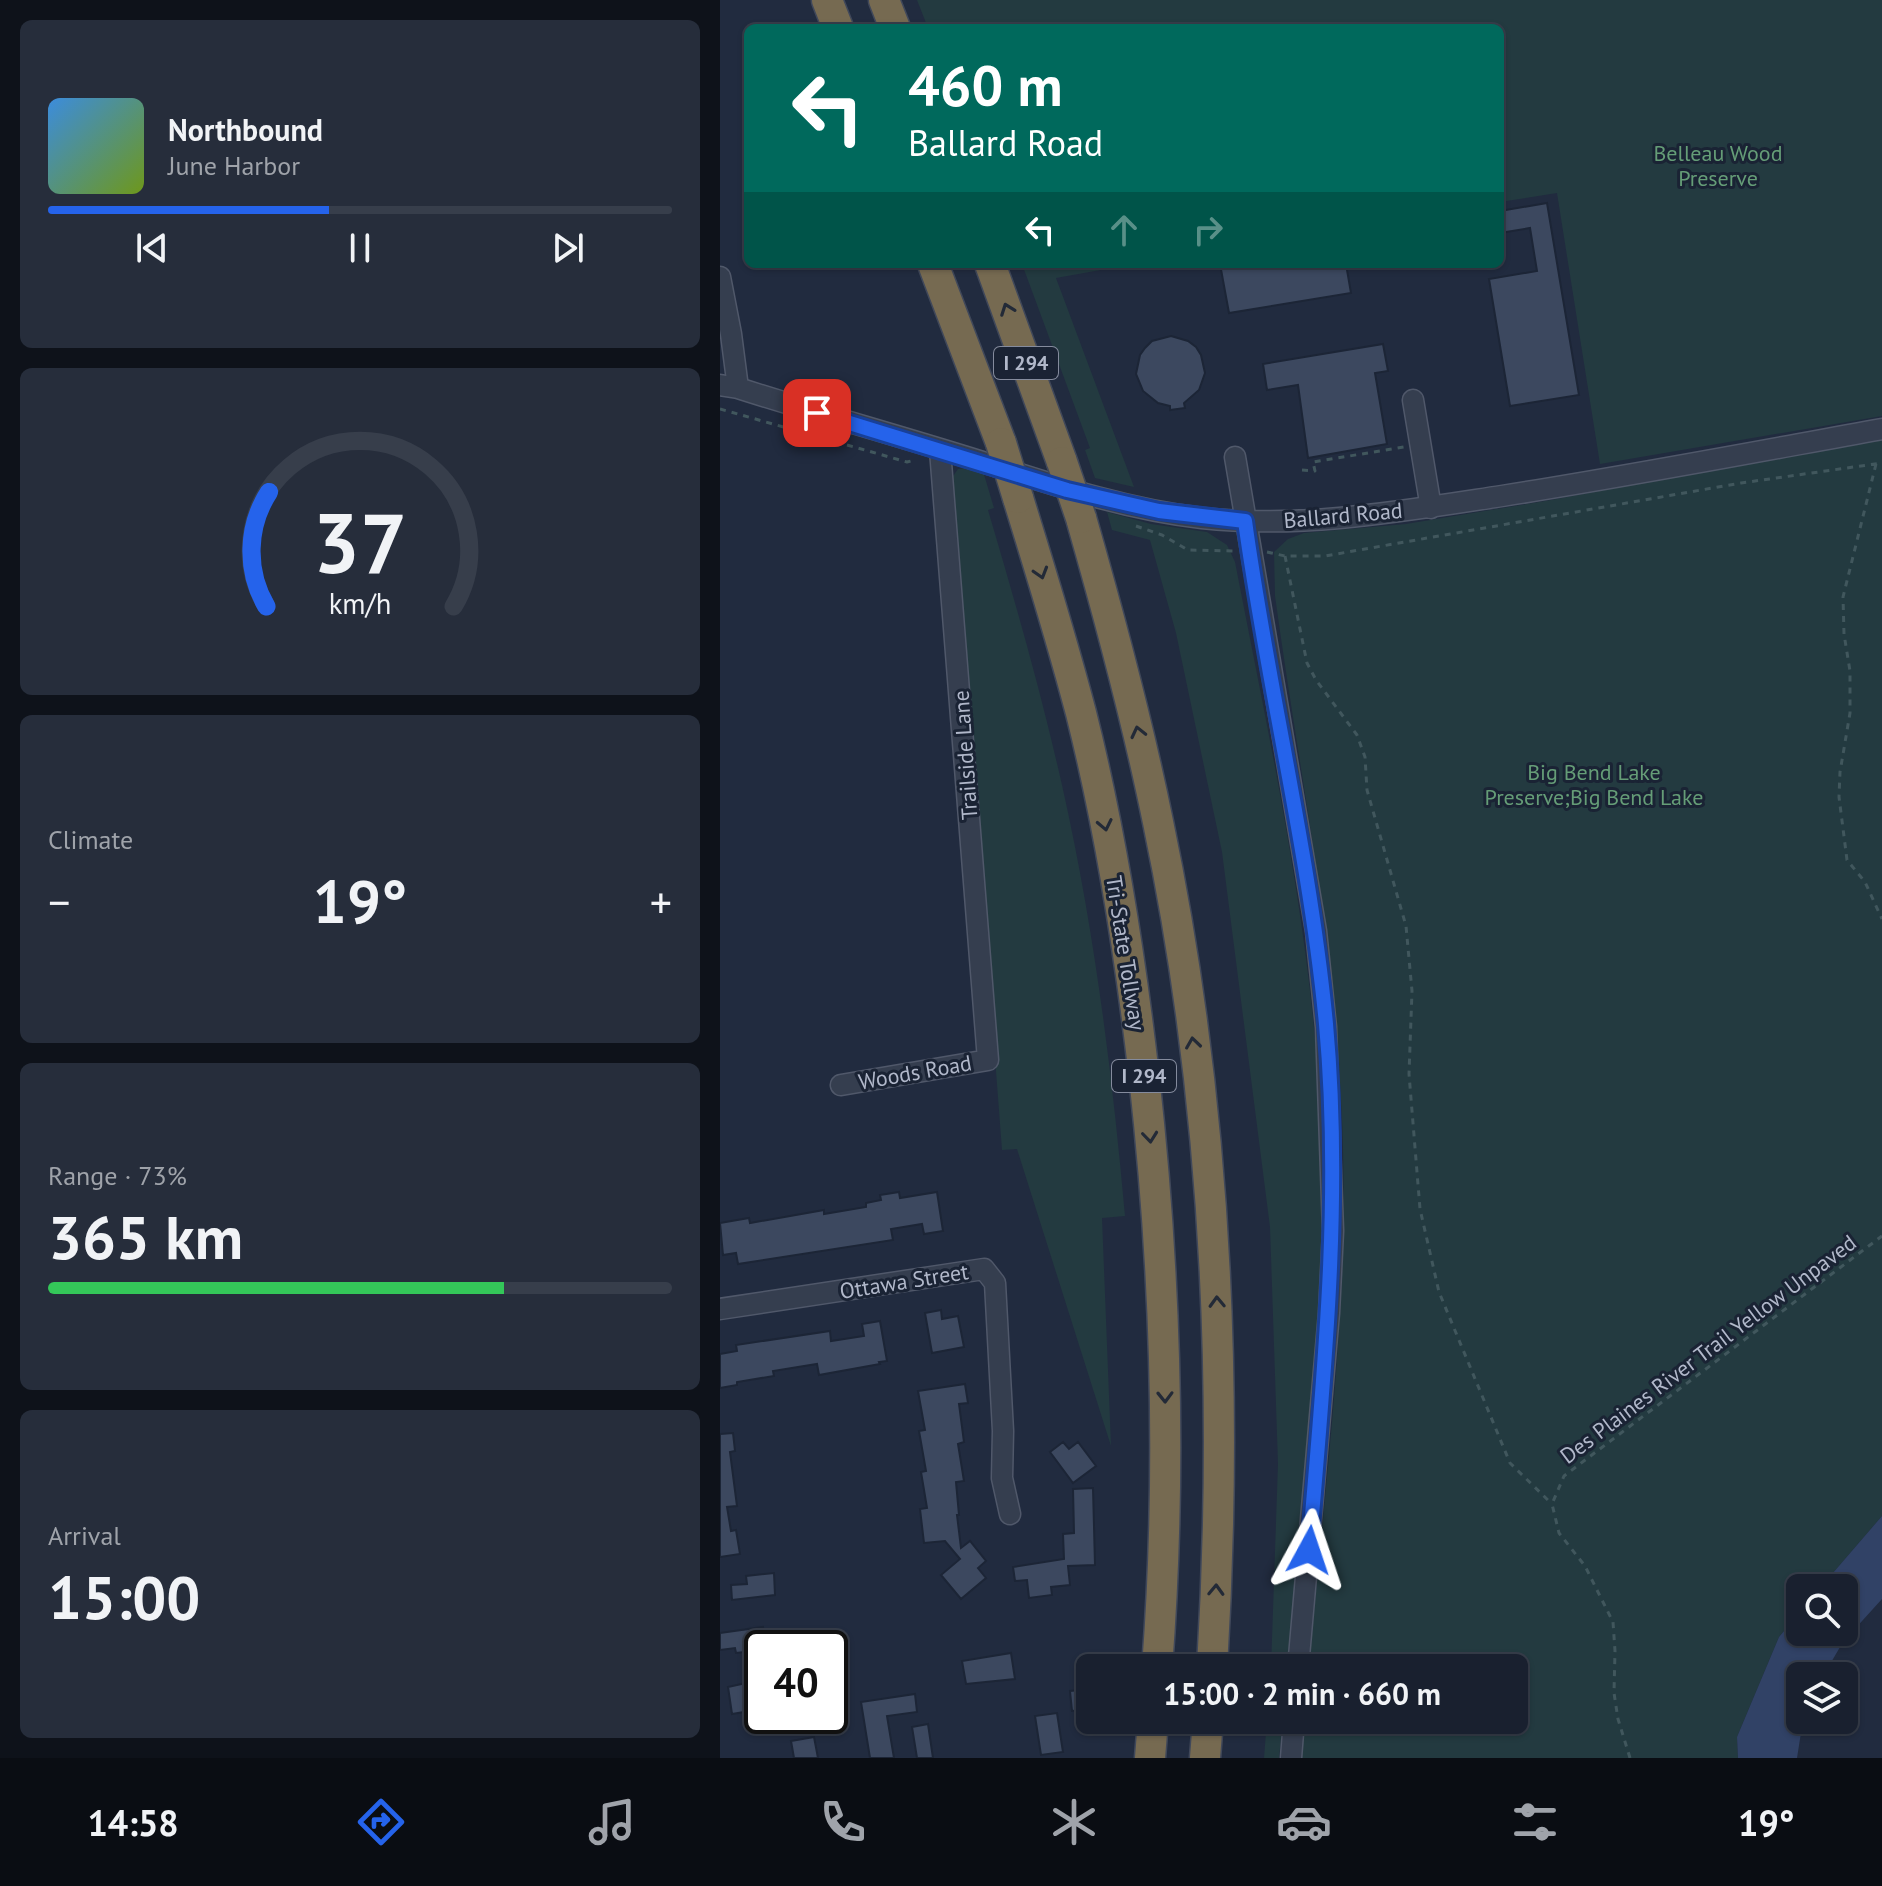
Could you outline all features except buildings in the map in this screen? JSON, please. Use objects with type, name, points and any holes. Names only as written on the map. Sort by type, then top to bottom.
[{"type":"highway","points":[[827,0],[836,24]]},
{"type":"highway","points":[[884,0],[893,24]]},
{"type":"highway","name":"Tri-State Tollway","points":[[935,268],[1001,443],[1081,715],[1124,922],[1155,1179],[1163,1306],[1163,1594],[1158,1654]]},
{"type":"highway","name":"I 294","points":[[991,268],[1081,518],[1128,685],[1159,825],[1180,946],[1202,1111],[1216,1285],[1220,1385],[1219,1500],[1213,1654]]},
{"type":"highway","points":[[1150,1758],[1152,1734]]},
{"type":"highway","points":[[1205,1758],[1207,1734]]},
{"type":"street","points":[[720,277],[731,334],[729,386]]},
{"type":"street","name":"Ballard Road","points":[[729,386],[1067,490],[1159,511],[1245,521],[1366,516],[1431,508],[1882,429]]},
{"type":"street","points":[[1413,400],[1431,508]]},
{"type":"street","name":"Trailside Lane","points":[[940,450],[988,1060]]},
{"type":"street","points":[[1235,457],[1316,931],[1326,1027],[1333,1215],[1329,1313],[1299,1654]]},
{"type":"street","name":"Woods Road","points":[[841,1085],[988,1060]]},
{"type":"street","name":"Ottawa Street","points":[[720,1309],[984,1269],[995,1283],[1003,1431],[1002,1478],[1010,1514]]},
{"type":"street","points":[[1291,1758],[1293,1734]]},
{"type":"path","points":[[720,409],[895,459],[907,462],[917,460]]},
{"type":"path","points":[[1302,470],[1315,471],[1313,462],[1420,445]]},
{"type":"path","points":[[1630,1758],[1614,1693],[1613,1622],[1585,1566],[1559,1533],[1552,1504],[1510,1463],[1439,1292],[1420,1209],[1409,1074],[1412,991],[1406,926],[1367,790],[1365,757],[1357,735],[1307,663],[1285,556],[1325,556],[1376,549],[1741,483],[1879,464],[1843,597],[1844,634],[1850,671],[1850,713],[1839,797],[1847,860],[1865,882],[1882,919]]},
{"type":"path","name":"Des Plaines River Trail Yellow Unpaved","points":[[1552,1504],[1564,1476],[1882,1236]]},
{"type":"green space","name":"Belleau Wood Preserve","points":[[917,0],[1882,0],[1882,416],[1600,464],[1557,193],[1504,201],[1504,24],[926,24]]},
{"type":"green space","points":[[1023,268],[1112,268],[1056,278],[1134,487],[1095,478],[1085,450],[1090,448]]},
{"type":"green space","name":"Big Bend Lake Preserve;Big Bend Lake","points":[[1882,438],[1882,1516],[1832,1574],[1786,1574],[1786,1629],[1779,1637],[1737,1737],[1738,1758],[1301,1758],[1303,1734],[1528,1734],[1528,1654],[1310,1654],[1340,1313],[1343,1242],[1341,1100],[1330,974],[1275,596],[1274,552],[1288,539],[1304,533],[1406,524]]},
{"type":"green space","points":[[958,469],[983,471],[994,508],[988,510],[1054,750],[1093,946],[1125,1216],[1102,1218],[1111,1446],[1017,1149],[1002,1150],[951,479]]},
{"type":"green space","points":[[1107,512],[1151,524],[1207,532],[1227,545],[1235,562],[1298,901],[1320,1106],[1322,1247],[1314,1387],[1288,1654],[1271,1654],[1278,1464],[1270,1227],[1222,852],[1176,633],[1150,540],[1112,530]]},
{"type":"green space","points":[[1266,1734],[1282,1734],[1279,1758],[1264,1758]]},
{"type":"water","points":[[1882,1516],[1882,1599],[1858,1625],[1858,1574],[1832,1574]]},
{"type":"water","points":[[1786,1629],[1786,1646],[1841,1646],[1831,1662],[1786,1662],[1786,1734],[1801,1734],[1797,1758],[1738,1758],[1737,1737],[1779,1637]]},
{"type":"route","points":[[817,413],[1067,490],[1159,511],[1245,521],[1316,931],[1326,1027],[1333,1231],[1309,1550]]}]
